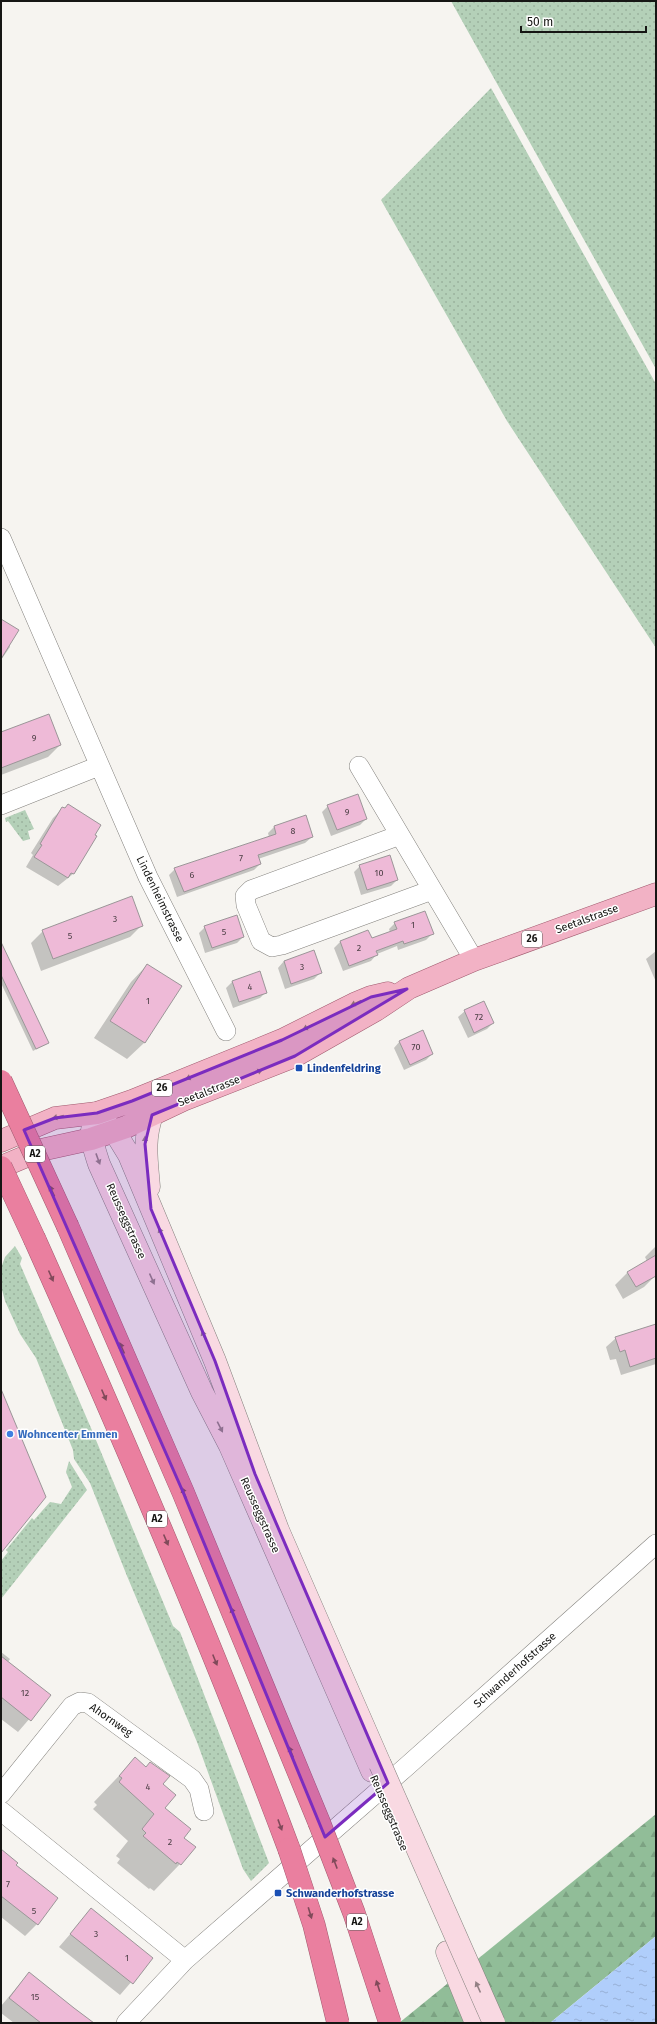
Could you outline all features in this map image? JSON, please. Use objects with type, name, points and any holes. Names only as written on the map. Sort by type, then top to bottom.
[{"type":"highway","name":"A2","points":[[1,1081],[68,1227],[183,1492],[319,1822],[354,1913],[390,2023]]},
{"type":"highway","name":"A2","points":[[1,1167],[35,1240],[140,1478],[222,1677],[289,1849],[314,1925],[338,2023]]},
{"type":"main road","name":"Seetalstrasse","points":[[1,1167],[41,1150],[91,1139],[114,1132],[183,1100],[294,1056],[376,1010],[407,989],[474,960],[656,894]]},
{"type":"main road","name":"Seetalstrasse","points":[[1,1141],[55,1118],[97,1113],[132,1101],[277,1042],[371,997],[407,989]]},
{"type":"main road","name":"Reusseggstrasse","points":[[476,2023],[376,1768],[278,1530],[215,1361],[129,1156],[114,1132],[97,1113],[92,1126],[91,1139],[99,1164],[202,1392],[230,1446],[376,1768],[494,2023]]},
{"type":"main road","name":"Reusseggstrasse","points":[[151,1209],[145,1135],[152,1115]]},
{"type":"street","name":"Lindenheimstrasse","points":[[1,538],[148,877],[226,1031]]},
{"type":"street","points":[[1,804],[99,766]]},
{"type":"street","points":[[359,766],[474,960]]},
{"type":"street","points":[[400,835],[251,890],[245,896],[246,905],[260,941],[272,947],[282,945],[432,890]]},
{"type":"street","name":"Schwanderhofstrasse","points":[[126,2023],[185,1960],[406,1767],[656,1544]]},
{"type":"street","name":"Ahornweg","points":[[1,1794],[72,1706],[80,1702],[88,1703],[192,1779],[199,1789],[204,1811]]},
{"type":"street","points":[[1,1811],[185,1960]]},
{"type":"highlighted area","points":[[407,989],[295,1056],[152,1115],[148,1126],[145,1144],[151,1209],[215,1361],[255,1474],[388,1783],[325,1837],[183,1492],[24,1130],[55,1118],[97,1113],[132,1101],[282,1040],[371,997]]},
{"type":"green space","points":[[451,1],[656,1],[656,369]]},
{"type":"green space","points":[[491,88],[656,384],[656,648],[507,421],[381,200]]},
{"type":"green space","points":[[25,810],[34,829],[28,831],[30,839],[23,841],[8,821],[6,822],[5,818]]},
{"type":"green space","points":[[15,1246],[22,1258],[20,1264],[91,1428],[173,1626],[180,1632],[269,1863],[251,1881],[243,1869],[197,1742],[127,1576],[90,1483],[74,1459],[73,1450],[36,1358],[20,1334],[5,1301],[1,1286],[1,1268],[5,1257]]},
{"type":"green space","points":[[69,1461],[87,1490],[1,1599],[1,1561],[8,1552],[6,1550],[32,1518],[34,1520],[50,1502],[61,1504],[72,1487],[66,1472]]},
{"type":"green space","points":[[656,1814],[656,1936],[550,2023],[399,2023]]},
{"type":"water","points":[[656,1936],[656,2023],[550,2023]]},
{"type":"building","points":[[1,619],[19,630],[1,659]]},
{"type":"building","points":[[49,714],[61,745],[1,768],[1,732]]},
{"type":"building","points":[[358,794],[367,819],[337,830],[327,805]]},
{"type":"building","points":[[68,804],[101,825],[95,835],[97,836],[74,874],[71,873],[68,878],[34,857],[62,807],[65,808]]},
{"type":"building","points":[[306,815],[313,837],[258,855],[261,864],[184,892],[174,868],[276,834],[274,826]]},
{"type":"building","points":[[390,855],[398,880],[367,890],[359,865]]},
{"type":"building","points":[[132,896],[143,926],[53,959],[42,930]]},
{"type":"building","points":[[425,911],[434,934],[404,944],[403,941],[376,951],[378,955],[349,966],[340,941],[368,930],[372,938],[397,929],[394,922]]},
{"type":"building","points":[[237,915],[244,937],[212,948],[204,926]]},
{"type":"building","points":[[1,942],[49,1043],[36,1049],[1,975]]},
{"type":"building","points":[[314,950],[322,973],[291,984],[284,961]]},
{"type":"building","points":[[147,964],[182,986],[145,1043],[110,1021]]},
{"type":"building","points":[[260,971],[267,993],[239,1002],[232,981]]},
{"type":"building","points":[[484,1001],[494,1023],[474,1033],[464,1010]]},
{"type":"building","points":[[423,1030],[433,1054],[410,1065],[399,1041]]},
{"type":"building","points":[[656,1255],[656,1276],[636,1287],[627,1272]]},
{"type":"building","points":[[656,1324],[656,1358],[630,1367],[625,1350],[620,1352],[615,1337]]},
{"type":"building","name":"Wohncenter Emmen","points":[[1,1389],[46,1497],[1,1553]]},
{"type":"building","points":[[1,1656],[51,1695],[31,1721],[1,1697]]},
{"type":"building","points":[[135,1757],[146,1767],[150,1762],[170,1776],[163,1784],[176,1795],[165,1808],[191,1829],[184,1838],[196,1847],[181,1865],[177,1862],[176,1864],[143,1836],[146,1833],[142,1829],[154,1814],[119,1782],[122,1778],[119,1776]]},
{"type":"building","points":[[1,1849],[18,1863],[16,1865],[58,1898],[38,1925],[1,1896]]},
{"type":"building","points":[[91,1908],[153,1958],[133,1984],[70,1934]]},
{"type":"building","points":[[29,1972],[94,2023],[41,2023],[9,1998]]},
{"type":"place","name":"Lindenfeldring","points":[[299,1068]]},
{"type":"place","name":"Wohncenter Emmen","points":[[10,1434]]},
{"type":"place","name":"Schwanderhofstrasse","points":[[278,1893]]}]
